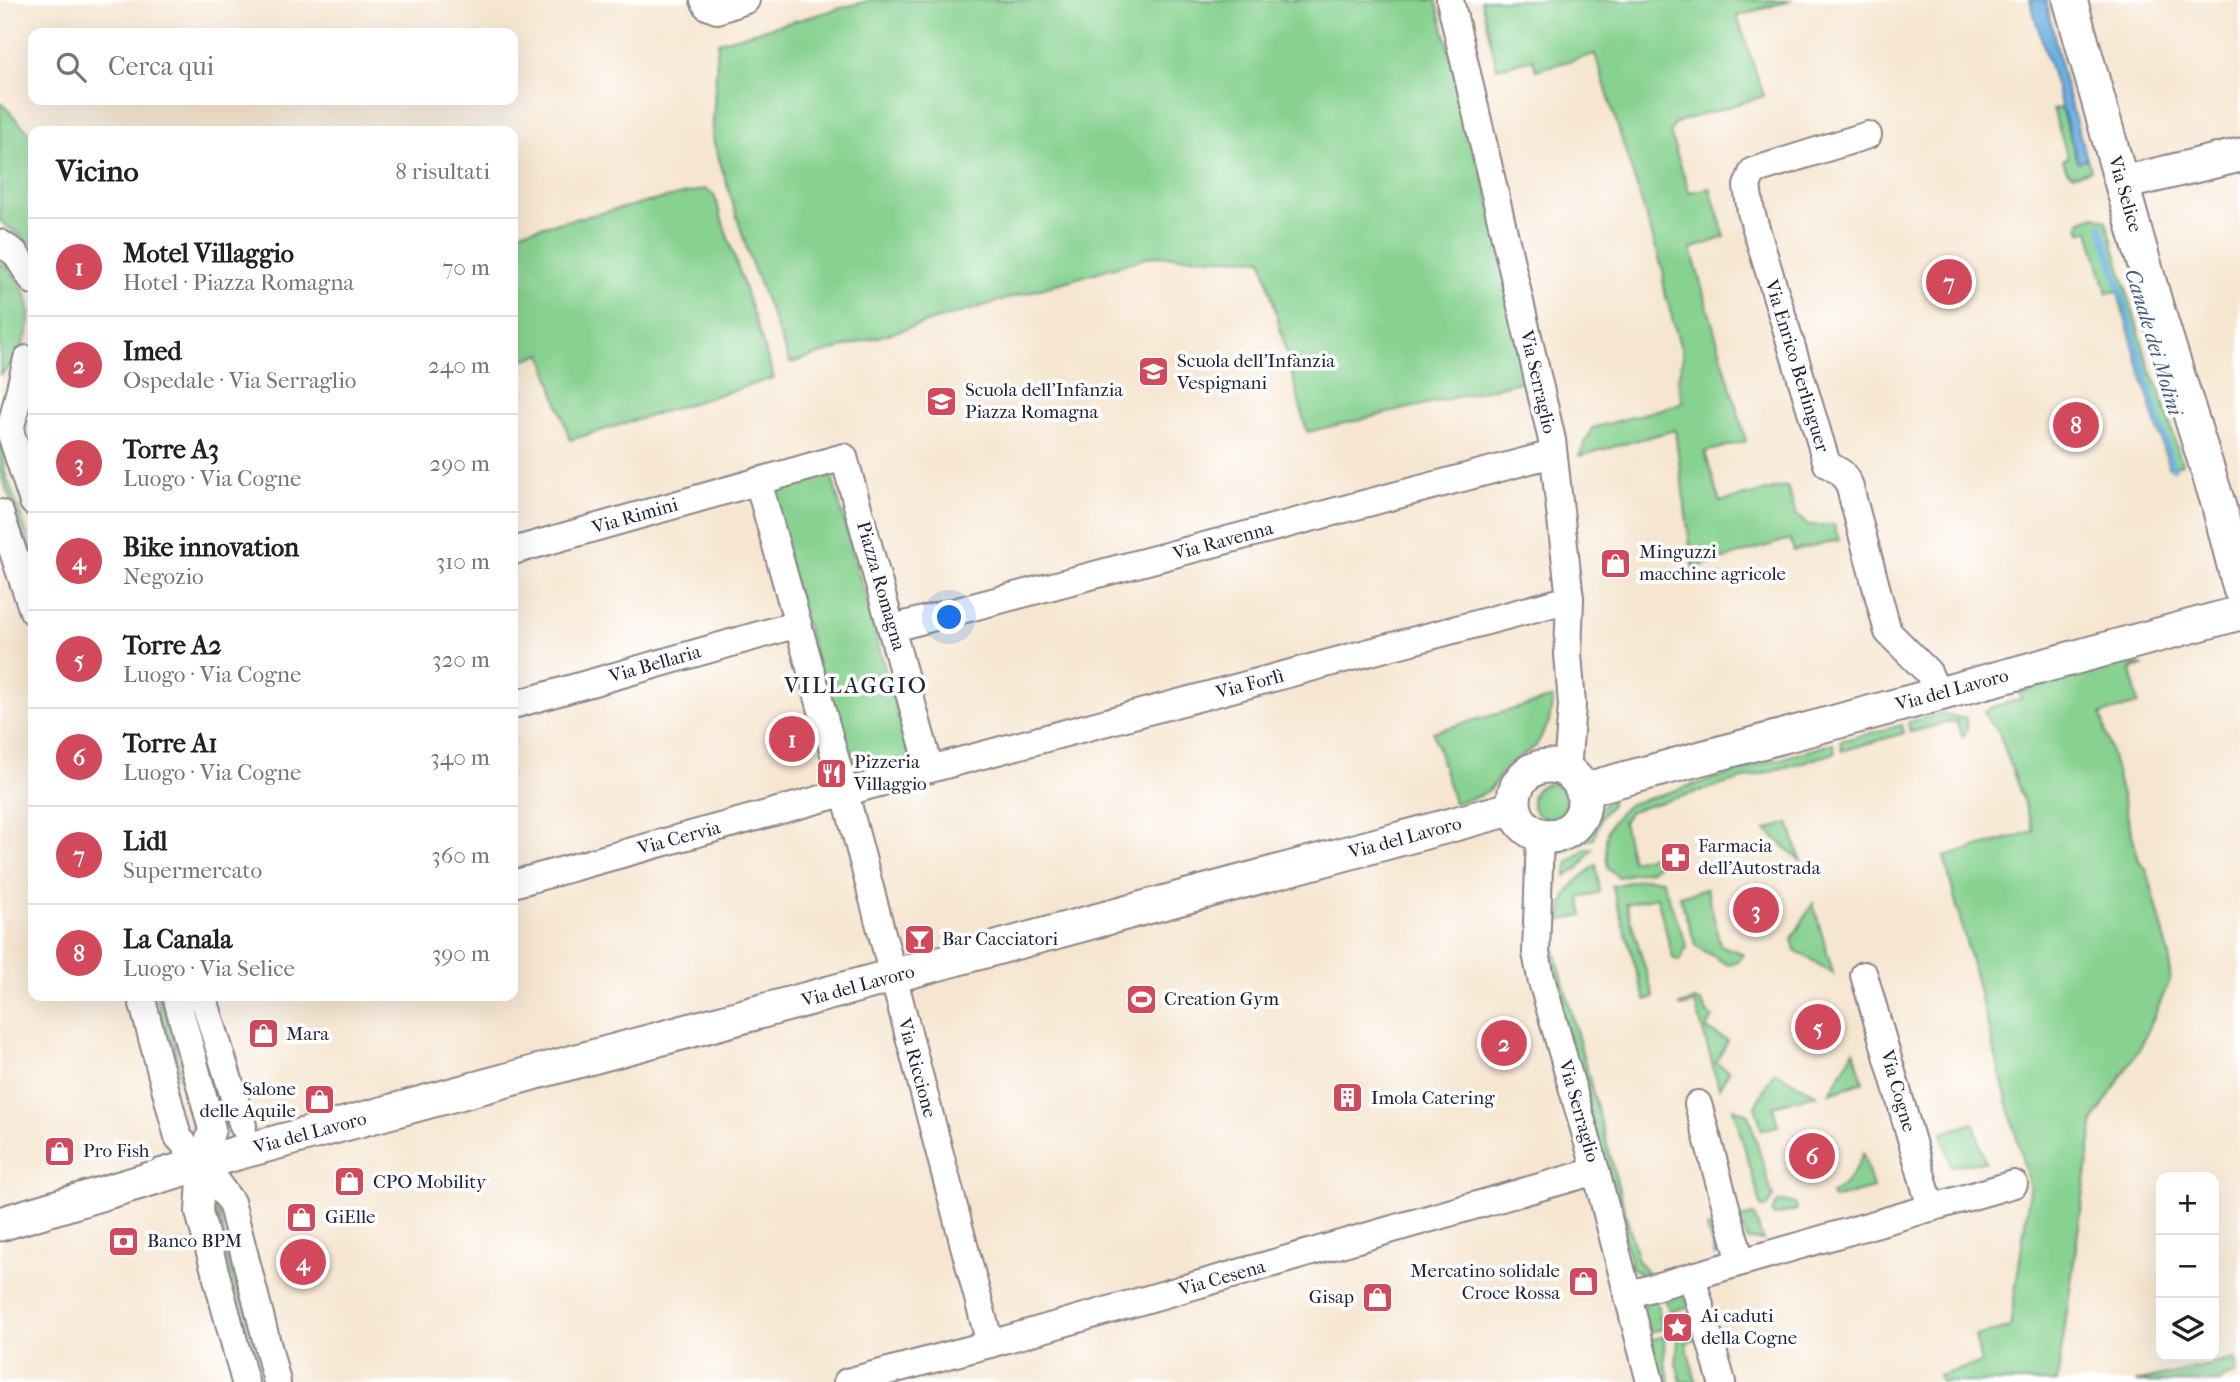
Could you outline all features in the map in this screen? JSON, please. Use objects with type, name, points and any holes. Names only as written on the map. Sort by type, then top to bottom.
[{"type":"main road","name":"Via Selice","points":[[2070,0],[2155,302],[2218,503],[2240,589]]},
{"type":"main road","points":[[2123,183],[2240,155]]},
{"type":"main road","name":"Via del Lavoro","points":[[0,1224],[202,1163],[1514,808],[1516,788],[1529,773],[1548,766],[1575,780],[1938,693],[2240,613]]},
{"type":"main road","points":[[1514,808],[1523,826],[1540,836],[1562,835],[1578,822],[1583,812],[1575,780]]},
{"type":"street","points":[[704,0],[707,6],[717,10],[746,0]]},
{"type":"street","name":"Via Serraglio","points":[[1450,0],[1544,402],[1553,454],[1570,598],[1568,654],[1575,780]]},
{"type":"street","name":"Via Enrico Berlinguer","points":[[1868,135],[1753,171],[1747,186],[1751,212],[1827,464],[1842,473],[1849,484],[1888,632],[1928,672],[1938,693]]},
{"type":"street","points":[[0,243],[15,253],[28,271]]},
{"type":"street","points":[[0,384],[11,377],[28,355]]},
{"type":"street","points":[[28,360],[10,431],[28,487]]},
{"type":"street","name":"Via Ravenna","points":[[893,628],[1553,454]]},
{"type":"street","name":"Piazza Romagna","points":[[758,481],[845,457],[930,769]]},
{"type":"street","points":[[758,481],[845,793],[930,769]]},
{"type":"street","name":"Via Rimini","points":[[518,550],[758,481]]},
{"type":"street","points":[[0,513],[28,596]]},
{"type":"street","name":"Via Forlì","points":[[930,769],[1570,598]]},
{"type":"street","name":"Via Bellaria","points":[[518,704],[798,624]]},
{"type":"street","name":"Via Cervia","points":[[518,883],[845,793]]},
{"type":"street","name":"Via Riccione","points":[[845,793],[990,1344]]},
{"type":"street","name":"Via Serraglio","points":[[1540,836],[1536,953],[1650,1382]]},
{"type":"street","name":"Via Cogne","points":[[1864,975],[1931,1208]]},
{"type":"street","points":[[142,1001],[178,1137],[202,1163],[231,1202],[276,1382]]},
{"type":"street","points":[[177,1001],[212,1129],[202,1163],[199,1212],[245,1382]]},
{"type":"street","points":[[205,1001],[243,1126]]},
{"type":"street","points":[[1698,1104],[1741,1262]]},
{"type":"street","name":"Via Cesena","points":[[847,1382],[990,1344],[1596,1171]]},
{"type":"street","points":[[1626,1296],[2014,1184]]},
{"type":"street","points":[[1692,1277],[1722,1382]]},
{"type":"green space","points":[[871,0],[1436,0],[1537,378],[1307,432],[1262,259],[1152,256],[790,363],[750,259],[712,136],[718,42]]},
{"type":"green space","points":[[1481,0],[1792,0],[1737,16],[1764,96],[1675,123],[1670,133],[1689,192],[1710,188],[1725,237],[1691,249],[1746,441],[1705,452],[1720,502],[1787,486],[1796,514],[1807,525],[1834,525],[1839,540],[1794,551],[1790,539],[1693,568],[1675,430],[1579,456],[1592,428],[1683,403],[1678,381],[1683,356],[1663,286],[1664,274],[1595,54],[1536,70],[1533,59],[1497,68]]},
{"type":"green space","points":[[0,102],[28,132],[28,241],[0,221]]},
{"type":"green space","points":[[2061,108],[2077,161],[2087,159],[2091,170],[2073,174],[2065,166],[2063,160],[2068,158],[2053,110]]},
{"type":"green space","points":[[705,189],[714,195],[774,378],[570,440],[542,354],[518,361],[518,232]]},
{"type":"green space","points":[[2095,216],[2106,220],[2150,370],[2159,388],[2182,464],[2169,467],[2117,291],[2107,293],[2089,230],[2081,232],[2081,221]]},
{"type":"green space","points":[[0,263],[14,275],[23,289],[28,303],[28,326],[21,349],[0,375]]},
{"type":"green space","points":[[2,407],[5,473],[28,536],[28,548],[0,472]]},
{"type":"green space","points":[[830,470],[910,759],[848,776],[768,488]]},
{"type":"green space","points":[[2122,663],[2144,666],[2131,669],[2138,704],[2101,714],[2139,861],[2147,870],[2170,957],[2170,980],[2141,1046],[2094,1119],[2057,1382],[1941,1382],[1939,1376],[1981,1363],[1975,1336],[2010,1328],[2030,1189],[1944,857],[2034,831],[1998,730],[1989,722],[1984,712],[2021,699],[2019,692]]},
{"type":"green space","points":[[1553,698],[1549,722],[1536,746],[1511,763],[1489,790],[1479,796],[1454,803],[1433,732]]},
{"type":"green space","points":[[1943,713],[1959,718],[1966,717],[1967,728],[1962,737],[1956,721],[1910,732],[1908,722]]},
{"type":"green space","points":[[1902,725],[1904,733],[1842,751],[1840,741]]},
{"type":"green space","points":[[1833,743],[1835,753],[1630,811],[1623,822],[1632,861],[1655,855],[1657,866],[1651,870],[1619,877],[1608,869],[1607,832],[1610,825],[1630,804]]},
{"type":"green space","points":[[1549,784],[1561,789],[1566,801],[1561,813],[1549,818],[1537,813],[1532,801],[1537,789]]},
{"type":"green space","points":[[1609,799],[1612,803],[1601,817],[1594,839],[1558,852],[1585,832]]},
{"type":"green space","points":[[1789,823],[1801,861],[1766,830]]},
{"type":"green space","points":[[1593,848],[1579,868],[1566,876],[1568,862],[1586,849]]},
{"type":"green space","points":[[1550,861],[1559,863],[1550,933],[1638,1260],[1648,1274],[1641,1274],[1632,1268],[1546,953]]},
{"type":"green space","points":[[1596,865],[1600,892],[1580,898],[1583,915],[1560,921],[1570,888]]},
{"type":"green space","points":[[1647,878],[1662,880],[1687,947],[1679,961],[1673,958],[1657,897],[1626,904],[1654,998],[1645,1000],[1612,886]]},
{"type":"green space","points":[[1707,889],[1720,945],[1743,954],[1738,961],[1728,965],[1696,946],[1679,896]]},
{"type":"green space","points":[[1813,903],[1833,973],[1795,950],[1792,939]]},
{"type":"green space","points":[[1695,1000],[1702,1003],[1707,1013],[1713,1017],[1706,1029],[1728,1041],[1716,1063],[1729,1071],[1719,1088],[1695,1003],[1681,1007],[1680,1005]]},
{"type":"green space","points":[[157,1001],[162,1001],[197,1126],[193,1127]]},
{"type":"green space","points":[[186,1001],[197,1001],[231,1123],[220,1126]]},
{"type":"green space","points":[[1854,1050],[1863,1082],[1830,1093]]},
{"type":"green space","points":[[1774,1071],[1817,1095],[1773,1106],[1778,1126],[1762,1130],[1755,1106]]},
{"type":"green space","points":[[1733,1108],[1748,1114],[1773,1197],[1767,1207],[1762,1208]]},
{"type":"green space","points":[[1974,1123],[1985,1162],[1951,1166],[1942,1133]]},
{"type":"green space","points":[[1863,1153],[1873,1188],[1833,1199],[1831,1194],[1851,1176]]},
{"type":"green space","points":[[1778,1202],[1795,1204],[1797,1210],[1774,1216],[1772,1211]]},
{"type":"green space","points":[[218,1211],[265,1382],[258,1382],[214,1212]]},
{"type":"green space","points":[[1754,1215],[1763,1241],[1748,1240],[1738,1218]]},
{"type":"green space","points":[[1721,1224],[1724,1248],[1715,1256],[1707,1228]]},
{"type":"green space","points":[[1678,1291],[1684,1293],[1691,1306],[1669,1312],[1664,1295]]},
{"type":"green space","points":[[1655,1297],[1663,1329],[1649,1332],[1643,1310],[1648,1300]]},
{"type":"green space","points":[[1693,1313],[1701,1338],[1686,1343],[1696,1382],[1681,1382],[1676,1363],[1678,1342],[1671,1319]]},
{"type":"green space","points":[[1664,1336],[1665,1362],[1670,1382],[1663,1382],[1651,1340]]},
{"type":"green space","points":[[2235,1359],[2237,1374],[2227,1376],[2219,1382],[2136,1382]]},
{"type":"water","points":[[2030,0],[2046,0],[2066,89],[2087,159],[2078,162]]},
{"type":"waterway","name":"Canale dei Molini","points":[[2101,226],[2173,468]]},
{"type":"place","name":"Lidl","points":[[1949,282]]},
{"type":"place","name":"Scuola dell'Infanzia Vespignani","points":[[1154,372]]},
{"type":"place","name":"Scuola dell'Infanzia Piazza Romagna","points":[[942,401]]},
{"type":"place","name":"La Canala","points":[[2076,425]]},
{"type":"place","name":"Minguzzi macchine agricole","points":[[1616,563]]},
{"type":"place","name":"Motel Villaggio","points":[[792,739]]},
{"type":"place","name":"Pizzeria Villaggio","points":[[831,773]]},
{"type":"place","name":"Farmacia dell'Autostrada","points":[[1675,857]]},
{"type":"place","name":"Torre A3","points":[[1756,910]]},
{"type":"place","name":"Bar Cacciatori","points":[[919,939]]},
{"type":"place","name":"Creation Gym","points":[[1141,999]]},
{"type":"place","name":"Torre A2","points":[[1818,1027]]},
{"type":"place","name":"Mara","points":[[263,1034]]},
{"type":"place","name":"Imed","points":[[1504,1043]]},
{"type":"place","name":"Imola Catering","points":[[1348,1098]]},
{"type":"place","name":"Salone delle Aquile","points":[[319,1100]]},
{"type":"place","name":"Pro Fish","points":[[60,1151]]},
{"type":"place","name":"Torre A1","points":[[1812,1156]]},
{"type":"place","name":"CPO Mobility","points":[[350,1182]]},
{"type":"place","name":"GiElle","points":[[302,1217]]},
{"type":"place","name":"Banco BPM","points":[[124,1241]]},
{"type":"place","name":"Bike innovation","points":[[303,1262]]},
{"type":"place","name":"Mercatino solidale Croce Rossa","points":[[1583,1282]]},
{"type":"place","name":"Gisap","points":[[1377,1297]]},
{"type":"place","name":"Ai caduti della Cogne","points":[[1678,1327]]},
{"type":"district","name":"VILLAGGIO","points":[[856,685]]}]
